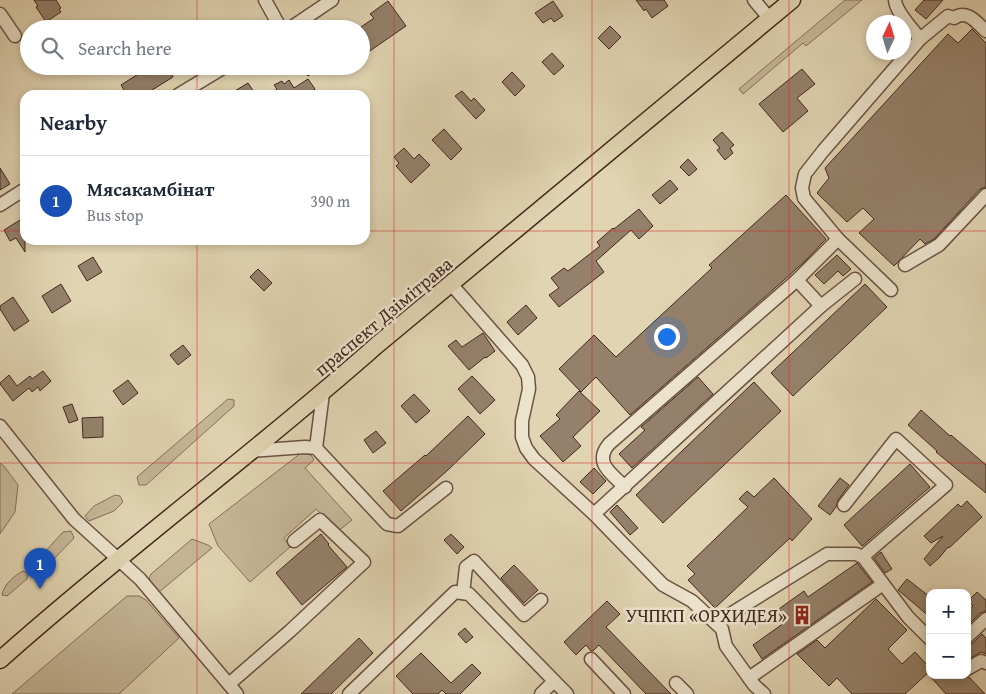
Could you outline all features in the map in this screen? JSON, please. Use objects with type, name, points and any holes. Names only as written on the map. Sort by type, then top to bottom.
[{"type":"main road","name":"праспект Дзімітрава","points":[[0,660],[118,560],[323,393],[792,0]]},
{"type":"street","points":[[265,0],[276,20]]},
{"type":"street","points":[[302,20],[332,0]]},
{"type":"street","points":[[754,0],[769,18]]},
{"type":"street","points":[[895,0],[895,4],[903,18],[920,39]]},
{"type":"street","points":[[0,14],[15,36]]},
{"type":"street","points":[[891,290],[838,239],[804,198],[802,188],[805,174],[920,39],[948,16],[954,18],[959,14],[965,15],[986,31]]},
{"type":"street","points":[[186,90],[211,75]]},
{"type":"street","points":[[0,205],[20,192]]},
{"type":"street","points":[[905,265],[939,245],[986,195]]},
{"type":"street","points":[[625,487],[604,466],[602,458],[604,449],[797,280],[838,239]]},
{"type":"street","points":[[594,514],[822,306],[855,279]]},
{"type":"street","points":[[797,280],[822,306]]},
{"type":"street","points":[[451,284],[522,365],[528,377],[529,388],[522,421],[522,437],[526,448],[534,459],[594,514],[662,585],[692,601],[722,629],[726,646],[754,685],[764,694]]},
{"type":"street","points":[[316,448],[323,393]]},
{"type":"street","points":[[0,426],[74,520],[140,579],[237,694]]},
{"type":"street","points":[[844,505],[896,439],[946,485],[863,557]]},
{"type":"street","points":[[252,451],[304,447],[316,448],[387,524],[398,526],[446,488]]},
{"type":"street","points":[[228,684],[290,631],[364,562],[320,520],[294,541]]},
{"type":"street","points":[[716,623],[827,554],[856,554],[863,557],[908,617],[926,635]]},
{"type":"street","points":[[463,593],[466,567],[474,561],[524,615],[541,600]]},
{"type":"street","points":[[749,678],[883,584]]},
{"type":"street","points":[[349,694],[456,592],[469,594],[567,694]]},
{"type":"street","points":[[970,634],[986,619]]},
{"type":"street","points":[[591,659],[624,694]]},
{"type":"street","points":[[971,667],[981,661],[986,663]]},
{"type":"street","points":[[541,694],[554,681]]},
{"type":"street","points":[[676,683],[687,694]]},
{"type":"shaded area","points":[[845,0],[862,0],[806,46],[803,43],[743,94],[739,89]]},
{"type":"shaded area","points":[[228,399],[234,400],[234,406],[146,485],[139,485],[137,477]]},
{"type":"shaded area","points":[[301,453],[311,455],[314,460],[305,468],[352,520],[337,532],[316,509],[284,538],[290,547],[250,582],[218,546],[209,524]]},
{"type":"shaded area","points":[[0,463],[18,485],[15,512],[0,534]]},
{"type":"shaded area","points":[[115,495],[120,496],[123,502],[114,511],[89,521],[85,516],[94,506]]},
{"type":"shaded area","points":[[71,531],[74,538],[50,563],[43,561],[42,555],[63,532]]},
{"type":"shaded area","points":[[192,539],[212,548],[158,593],[149,580],[151,574]]},
{"type":"shaded area","points":[[23,571],[28,573],[27,579],[7,596],[2,595],[10,581]]},
{"type":"shaded area","points":[[127,596],[139,596],[146,600],[179,638],[119,694],[12,694]]},
{"type":"building","points":[[34,0],[56,0],[61,8],[59,9],[61,12],[49,20],[45,20],[36,7],[38,6]]},
{"type":"building","points":[[636,0],[664,0],[668,6],[652,18]]},
{"type":"building","points":[[924,0],[943,0],[926,19],[915,10]]},
{"type":"building","points":[[388,1],[406,26],[370,51],[370,21],[374,18],[370,14]]},
{"type":"building","points":[[553,1],[563,16],[554,22],[551,18],[543,23],[535,13]]},
{"type":"building","points":[[610,26],[621,37],[609,49],[598,38]]},
{"type":"building","points":[[972,29],[986,43],[986,187],[980,189],[934,239],[925,244],[920,239],[894,266],[859,233],[874,219],[863,208],[847,222],[817,193],[829,178],[825,168],[948,34],[958,43]]},
{"type":"building","points":[[552,53],[564,66],[554,75],[542,62]]},
{"type":"building","points":[[802,69],[815,84],[797,98],[808,111],[783,132],[759,104]]},
{"type":"building","points":[[512,72],[525,86],[515,96],[502,82]]},
{"type":"building","points":[[137,75],[172,75],[173,77],[152,90],[124,90],[121,85]]},
{"type":"building","points":[[308,79],[315,89],[276,90],[277,89],[274,85],[282,81],[284,84],[289,80],[294,88]]},
{"type":"building","points":[[248,83],[253,90],[236,90]]},
{"type":"building","points":[[462,91],[471,101],[474,98],[485,110],[476,119],[455,96]]},
{"type":"building","points":[[444,129],[462,149],[451,160],[432,140]]},
{"type":"building","points":[[722,132],[734,145],[730,148],[733,153],[725,160],[717,150],[720,148],[713,140]]},
{"type":"building","points":[[404,148],[414,159],[419,154],[430,165],[411,183],[396,166],[399,163],[394,157]]},
{"type":"building","points":[[688,159],[697,169],[689,176],[680,167]]},
{"type":"building","points":[[0,168],[10,184],[0,190]]},
{"type":"building","points":[[670,180],[678,189],[660,204],[652,195]]},
{"type":"building","points":[[786,195],[826,239],[804,262],[630,415],[596,377],[581,392],[559,369],[594,335],[616,357],[712,268],[709,265]]},
{"type":"building","points":[[639,209],[653,226],[639,239],[631,230],[596,261],[604,272],[559,307],[549,295],[559,288],[551,278],[564,268],[568,271],[600,246],[597,242]]},
{"type":"building","points":[[20,220],[20,244],[16,238],[10,241],[4,230]]},
{"type":"building","points":[[20,245],[25,245],[25,252]]},
{"type":"building","points":[[837,255],[851,269],[843,276],[838,271],[824,284],[815,275]]},
{"type":"building","points":[[93,257],[102,272],[87,281],[78,266]]},
{"type":"building","points":[[258,269],[272,283],[264,291],[250,277]]},
{"type":"building","points":[[61,284],[71,301],[52,313],[42,296]]},
{"type":"building","points":[[865,284],[887,307],[793,396],[771,373]]},
{"type":"building","points":[[13,297],[29,321],[14,331],[0,309],[0,306]]},
{"type":"building","points":[[526,305],[537,318],[518,335],[507,322]]},
{"type":"building","points":[[483,333],[495,351],[469,370],[448,346],[456,340],[462,347]]},
{"type":"building","points":[[183,345],[191,355],[178,365],[170,355]]},
{"type":"building","points":[[43,371],[51,381],[40,391],[38,387],[32,392],[29,388],[13,401],[0,384],[9,375],[17,386],[30,376],[32,379]]},
{"type":"building","points":[[472,376],[495,400],[480,414],[458,389]]},
{"type":"building","points":[[698,377],[713,394],[632,468],[619,454],[645,430],[641,427]]},
{"type":"building","points":[[128,380],[138,393],[123,405],[113,391]]},
{"type":"building","points":[[754,382],[781,411],[663,523],[636,495]]},
{"type":"building","points":[[579,391],[600,411],[573,437],[581,446],[563,462],[540,436],[560,419],[556,415]]},
{"type":"building","points":[[414,394],[430,411],[416,423],[401,406]]},
{"type":"building","points":[[72,404],[78,420],[69,423],[63,407]]},
{"type":"building","points":[[921,410],[986,465],[986,493],[936,452],[908,425]]},
{"type":"building","points":[[468,416],[485,434],[448,470],[401,511],[383,491],[426,456]]},
{"type":"building","points":[[103,417],[103,437],[83,438],[82,418]]},
{"type":"building","points":[[376,431],[386,443],[373,453],[364,440]]},
{"type":"building","points":[[910,464],[930,487],[862,546],[844,525]]},
{"type":"building","points":[[594,468],[606,481],[593,494],[580,482]]},
{"type":"building","points":[[774,478],[812,519],[792,541],[790,538],[715,608],[688,580],[695,574],[687,566],[748,507],[739,499],[747,491],[754,497]]},
{"type":"building","points":[[840,478],[849,485],[830,515],[818,506]]},
{"type":"building","points":[[967,501],[982,517],[930,566],[924,559],[943,536],[931,543],[924,536],[958,504],[961,507]]},
{"type":"building","points":[[617,505],[638,528],[630,535],[610,512]]},
{"type":"building","points":[[321,534],[347,567],[302,605],[276,573]]},
{"type":"building","points":[[451,534],[464,547],[457,554],[444,540]]},
{"type":"building","points":[[881,552],[892,569],[885,573],[874,558]]},
{"type":"building","name":"УЧПКП «ОРХИДЕЯ»","points":[[857,563],[872,582],[762,659],[753,645],[784,623],[776,611],[804,591],[808,597]]},
{"type":"building","points":[[514,565],[538,590],[524,603],[501,578]]},
{"type":"building","points":[[907,579],[926,594],[926,614],[898,590]]},
{"type":"building","points":[[977,592],[986,600],[986,611],[980,613],[971,622],[971,608],[973,606],[971,598]]},
{"type":"building","points":[[876,599],[907,630],[888,649],[902,664],[915,652],[926,664],[926,675],[905,694],[852,694],[837,678],[829,686],[797,654],[817,640],[825,648]]},
{"type":"building","points":[[607,601],[620,614],[606,627],[671,694],[646,694],[599,645],[591,651],[586,645],[576,655],[564,642]]},
{"type":"building","points":[[465,628],[473,637],[466,643],[458,634]]},
{"type":"building","points":[[982,634],[986,638],[986,654],[981,652],[971,658],[971,644]]},
{"type":"building","points":[[359,638],[373,653],[331,694],[301,694]]},
{"type":"building","points":[[421,653],[451,683],[472,664],[481,673],[460,694],[446,694],[442,690],[438,694],[413,694],[396,676]]},
{"type":"building","points":[[933,679],[971,679],[985,694],[946,694]]},
{"type":"place","name":"Мясакамбінат","points":[[40,589]]},
{"type":"place","name":"УЧПКП «ОРХИДЕЯ»","points":[[802,615]]}]
